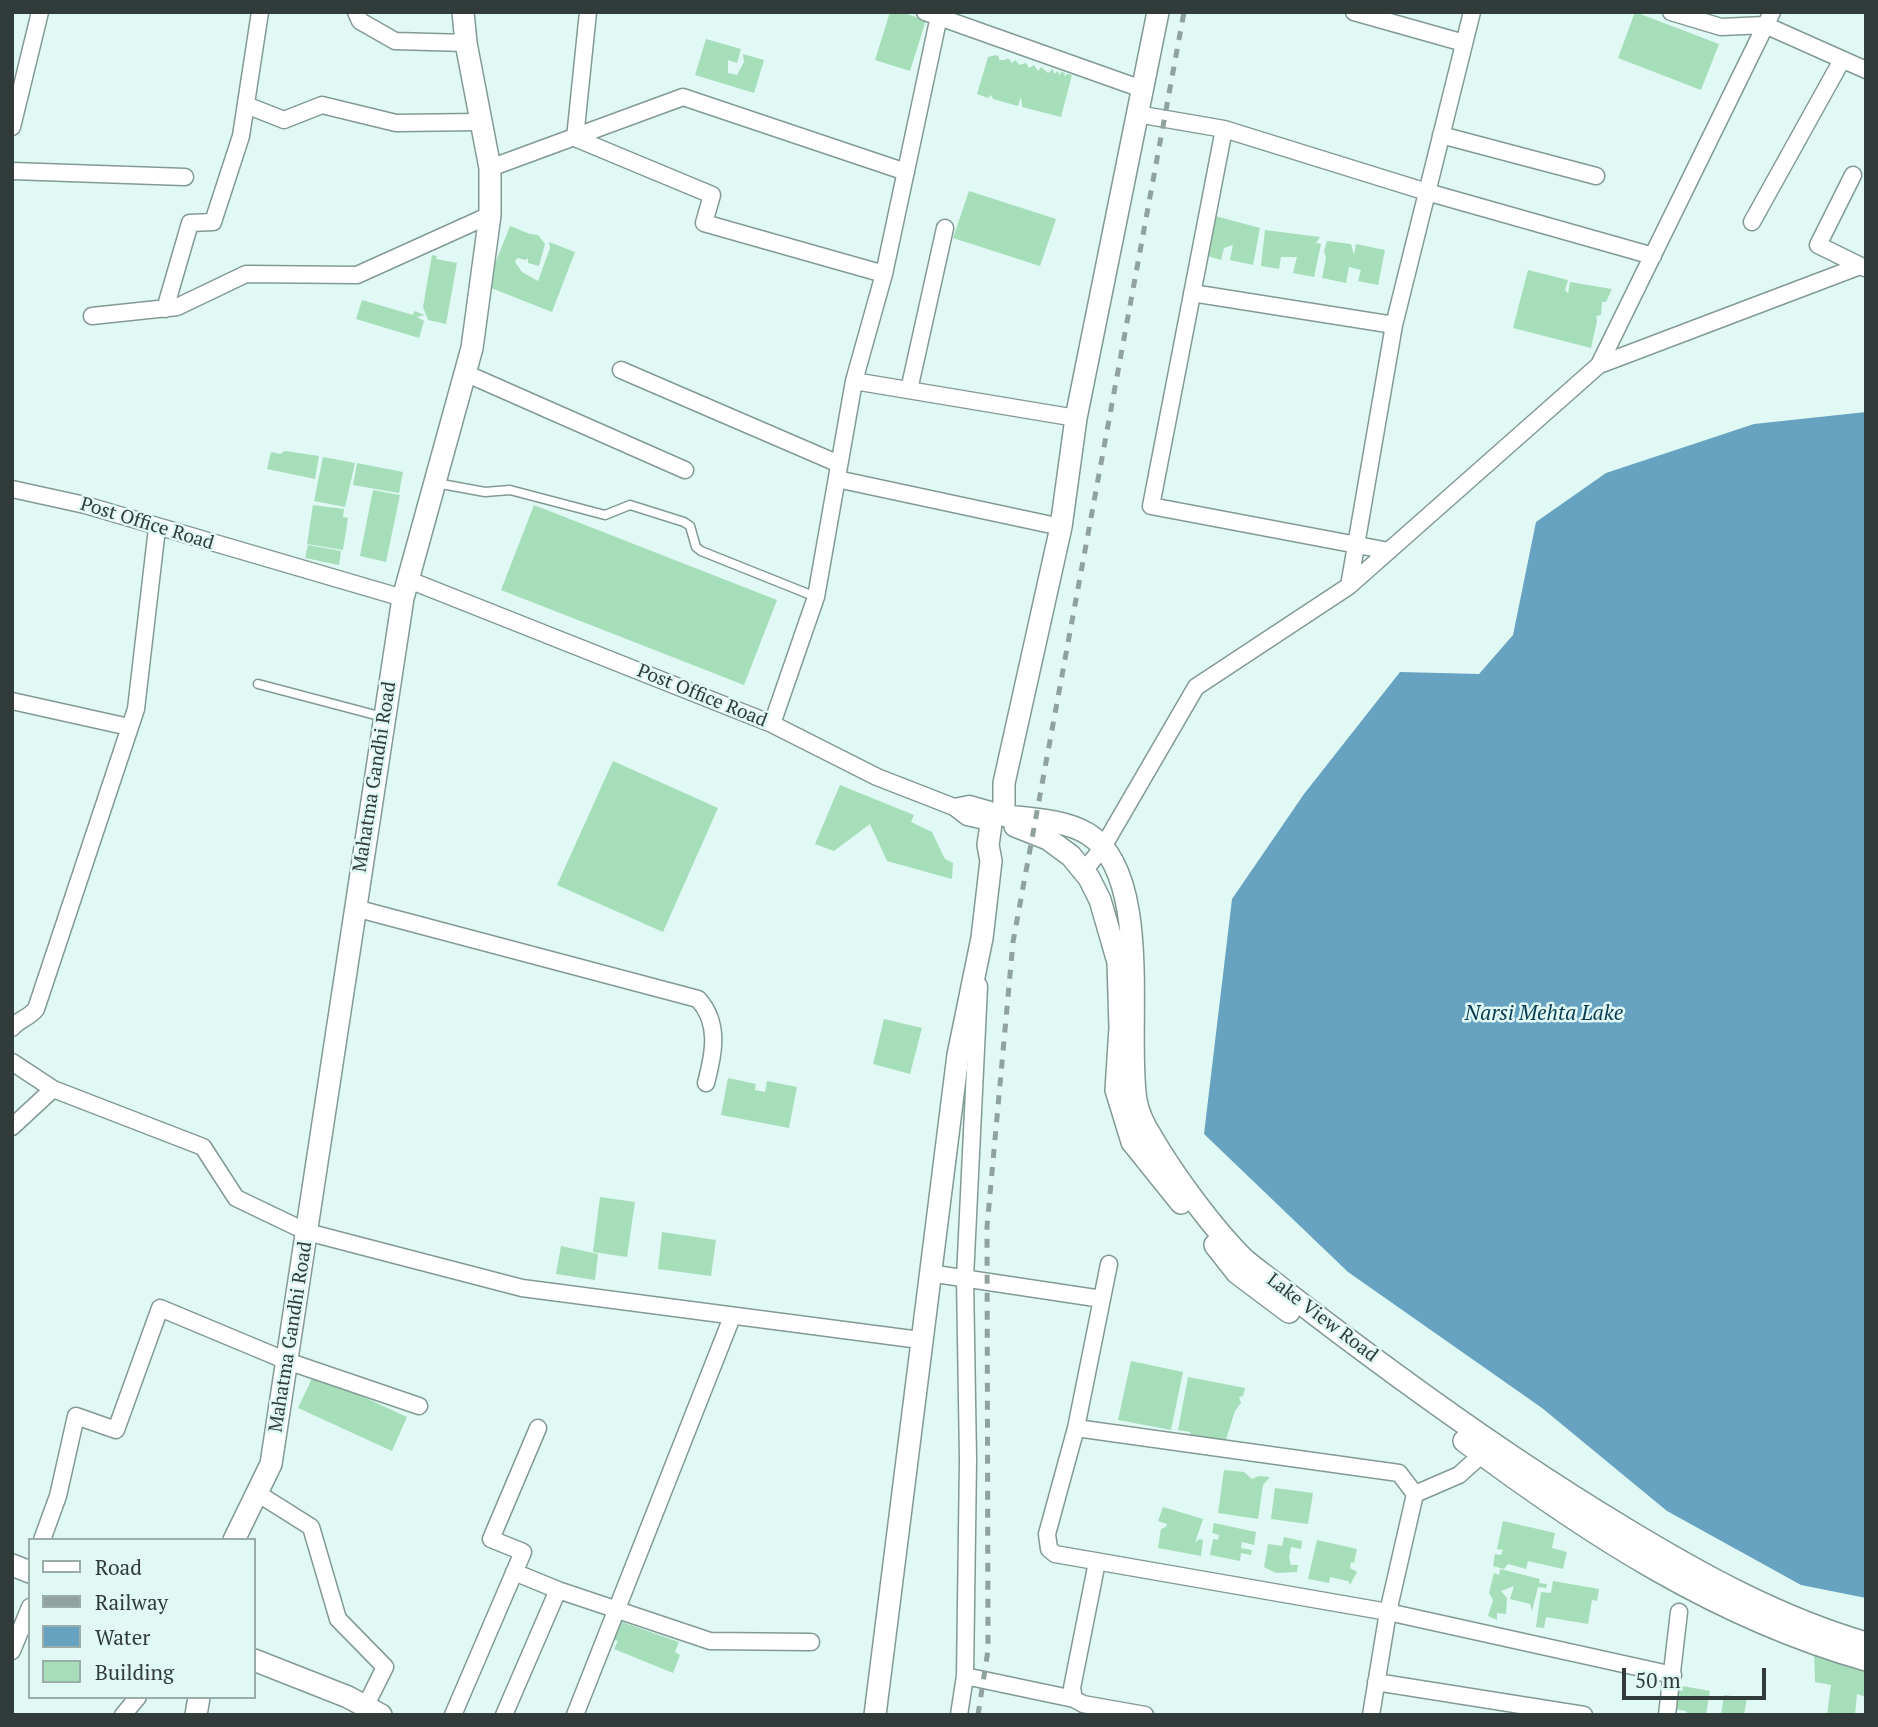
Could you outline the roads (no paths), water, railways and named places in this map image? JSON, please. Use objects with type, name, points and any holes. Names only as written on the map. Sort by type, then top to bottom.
[{"type":"main road","name":"Mahatma Gandhi Road","points":[[235,1538],[271,1464],[383,717],[406,589],[472,348],[490,215],[490,168],[466,43],[463,12]]},
{"type":"main road","points":[[875,1715],[920,1340],[958,1055],[982,938],[1004,783],[1061,527],[1076,418],[1158,12]]},
{"type":"main road","points":[[1000,818],[1065,824],[1104,846]]},
{"type":"main road","name":"Lake View Road","points":[[1000,818],[1054,843],[1071,856],[1100,900],[1118,962],[1116,1090],[1132,1142],[1237,1273],[1487,1449],[1558,1489],[1687,1577],[1798,1638],[1866,1660]]},
{"type":"main road","name":"Lake View Road","points":[[1104,846],[1120,881],[1127,905],[1133,962],[1136,1102],[1152,1139],[1212,1222],[1245,1259],[1487,1449]]},
{"type":"main road","name":"Lake View Road","points":[[1687,1577],[1866,1643]]},
{"type":"main road","points":[[256,1661],[348,1697],[373,1711]]},
{"type":"street","points":[[12,127],[40,12]]},
{"type":"street","points":[[165,309],[190,223],[213,222],[241,136],[260,12]]},
{"type":"street","points":[[356,12],[360,21],[395,41],[466,43]]},
{"type":"street","points":[[575,138],[588,12]]},
{"type":"street","points":[[1354,12],[1464,43]]},
{"type":"street","points":[[1349,586],[1395,325],[1472,12]]},
{"type":"street","points":[[1671,12],[1721,27],[1768,19],[1842,60],[1866,70]]},
{"type":"street","points":[[772,724],[816,597],[854,381],[884,274],[935,13],[1142,89]]},
{"type":"street","points":[[1599,365],[1768,19]]},
{"type":"street","points":[[1752,222],[1842,60]]},
{"type":"street","points":[[490,168],[683,97],[906,172]]},
{"type":"street","points":[[246,105],[284,120],[322,105],[396,123],[480,122]]},
{"type":"street","points":[[1137,114],[1224,129],[1427,192],[1653,256]]},
{"type":"street","points":[[1224,129],[1151,506],[1389,551]]},
{"type":"street","points":[[1441,135],[1596,176]]},
{"type":"street","points":[[575,138],[712,195],[704,223],[884,274]]},
{"type":"street","points":[[12,170],[185,177]]},
{"type":"street","points":[[1853,176],[1818,245],[1863,267]]},
{"type":"street","points":[[92,316],[177,307],[246,274],[357,275],[490,215]]},
{"type":"street","points":[[909,390],[946,228]]},
{"type":"street","points":[[1084,872],[1104,846],[1196,687],[1349,586],[1599,365],[1863,267]]},
{"type":"street","points":[[1192,293],[1395,325]]},
{"type":"street","points":[[621,370],[838,471],[1061,527]]},
{"type":"street","points":[[465,373],[685,470]]},
{"type":"street","points":[[854,381],[1076,418]]},
{"type":"street","name":"Post Office Road","points":[[12,489],[85,505],[157,528],[406,589],[772,724],[877,777],[954,807],[969,804],[1000,818]]},
{"type":"street","points":[[12,1028],[18,1020],[32,1014],[36,1009],[136,709],[157,528]]},
{"type":"street","points":[[12,701],[130,727]]},
{"type":"street","points":[[355,908],[698,999],[708,1010],[713,1029],[712,1058],[706,1083]]},
{"type":"street","points":[[959,1715],[965,1676],[968,1460],[965,1278],[982,938]]},
{"type":"street","points":[[12,1062],[53,1089],[203,1147],[236,1198],[307,1232],[522,1289],[920,1340]]},
{"type":"street","points":[[12,1128],[53,1089]]},
{"type":"street","points":[[1109,1264],[1076,1429],[1047,1534],[1049,1549],[1055,1554],[1388,1612],[1673,1675]]},
{"type":"street","points":[[929,1273],[1102,1299]]},
{"type":"street","points":[[43,1538],[58,1496],[76,1416],[116,1430],[160,1308],[287,1361],[419,1406]]},
{"type":"street","points":[[575,1715],[732,1317]]},
{"type":"street","points":[[453,1715],[523,1552],[491,1539],[538,1428]]},
{"type":"street","points":[[1076,1429],[1399,1473],[1415,1494]]},
{"type":"street","points":[[1415,1494],[1459,1475],[1487,1449]]},
{"type":"street","points":[[257,1493],[311,1527],[338,1619],[385,1667],[373,1711]]},
{"type":"street","points":[[1371,1715],[1388,1612],[1415,1494]]},
{"type":"street","points":[[1074,1699],[1072,1688],[1097,1562]]},
{"type":"street","points":[[514,1572],[558,1590],[710,1641],[811,1642]]},
{"type":"street","points":[[504,1715],[558,1590]]},
{"type":"street","points":[[12,1651],[28,1612]]},
{"type":"street","points":[[1667,1715],[1679,1612]]},
{"type":"street","points":[[965,1676],[1074,1699],[1083,1704],[1145,1715]]},
{"type":"street","points":[[1376,1682],[1584,1715]]},
{"type":"street","points":[[123,1715],[136,1699]]},
{"type":"lane","points":[[436,483],[485,492],[510,490],[605,515],[630,505],[690,526],[696,547],[701,551],[816,597]]},
{"type":"lane","points":[[258,684],[383,717]]},
{"type":"water","name":"Narsi Mehta Lake","points":[[1866,412],[1866,1598],[1801,1585],[1667,1511],[1542,1408],[1348,1272],[1204,1134],[1232,899],[1304,794],[1400,672],[1479,674],[1513,635],[1536,522],[1606,473],[1754,424]]},
{"type":"railway","points":[[978,1715],[988,1650],[987,1227],[1013,942],[1184,12]]}]
